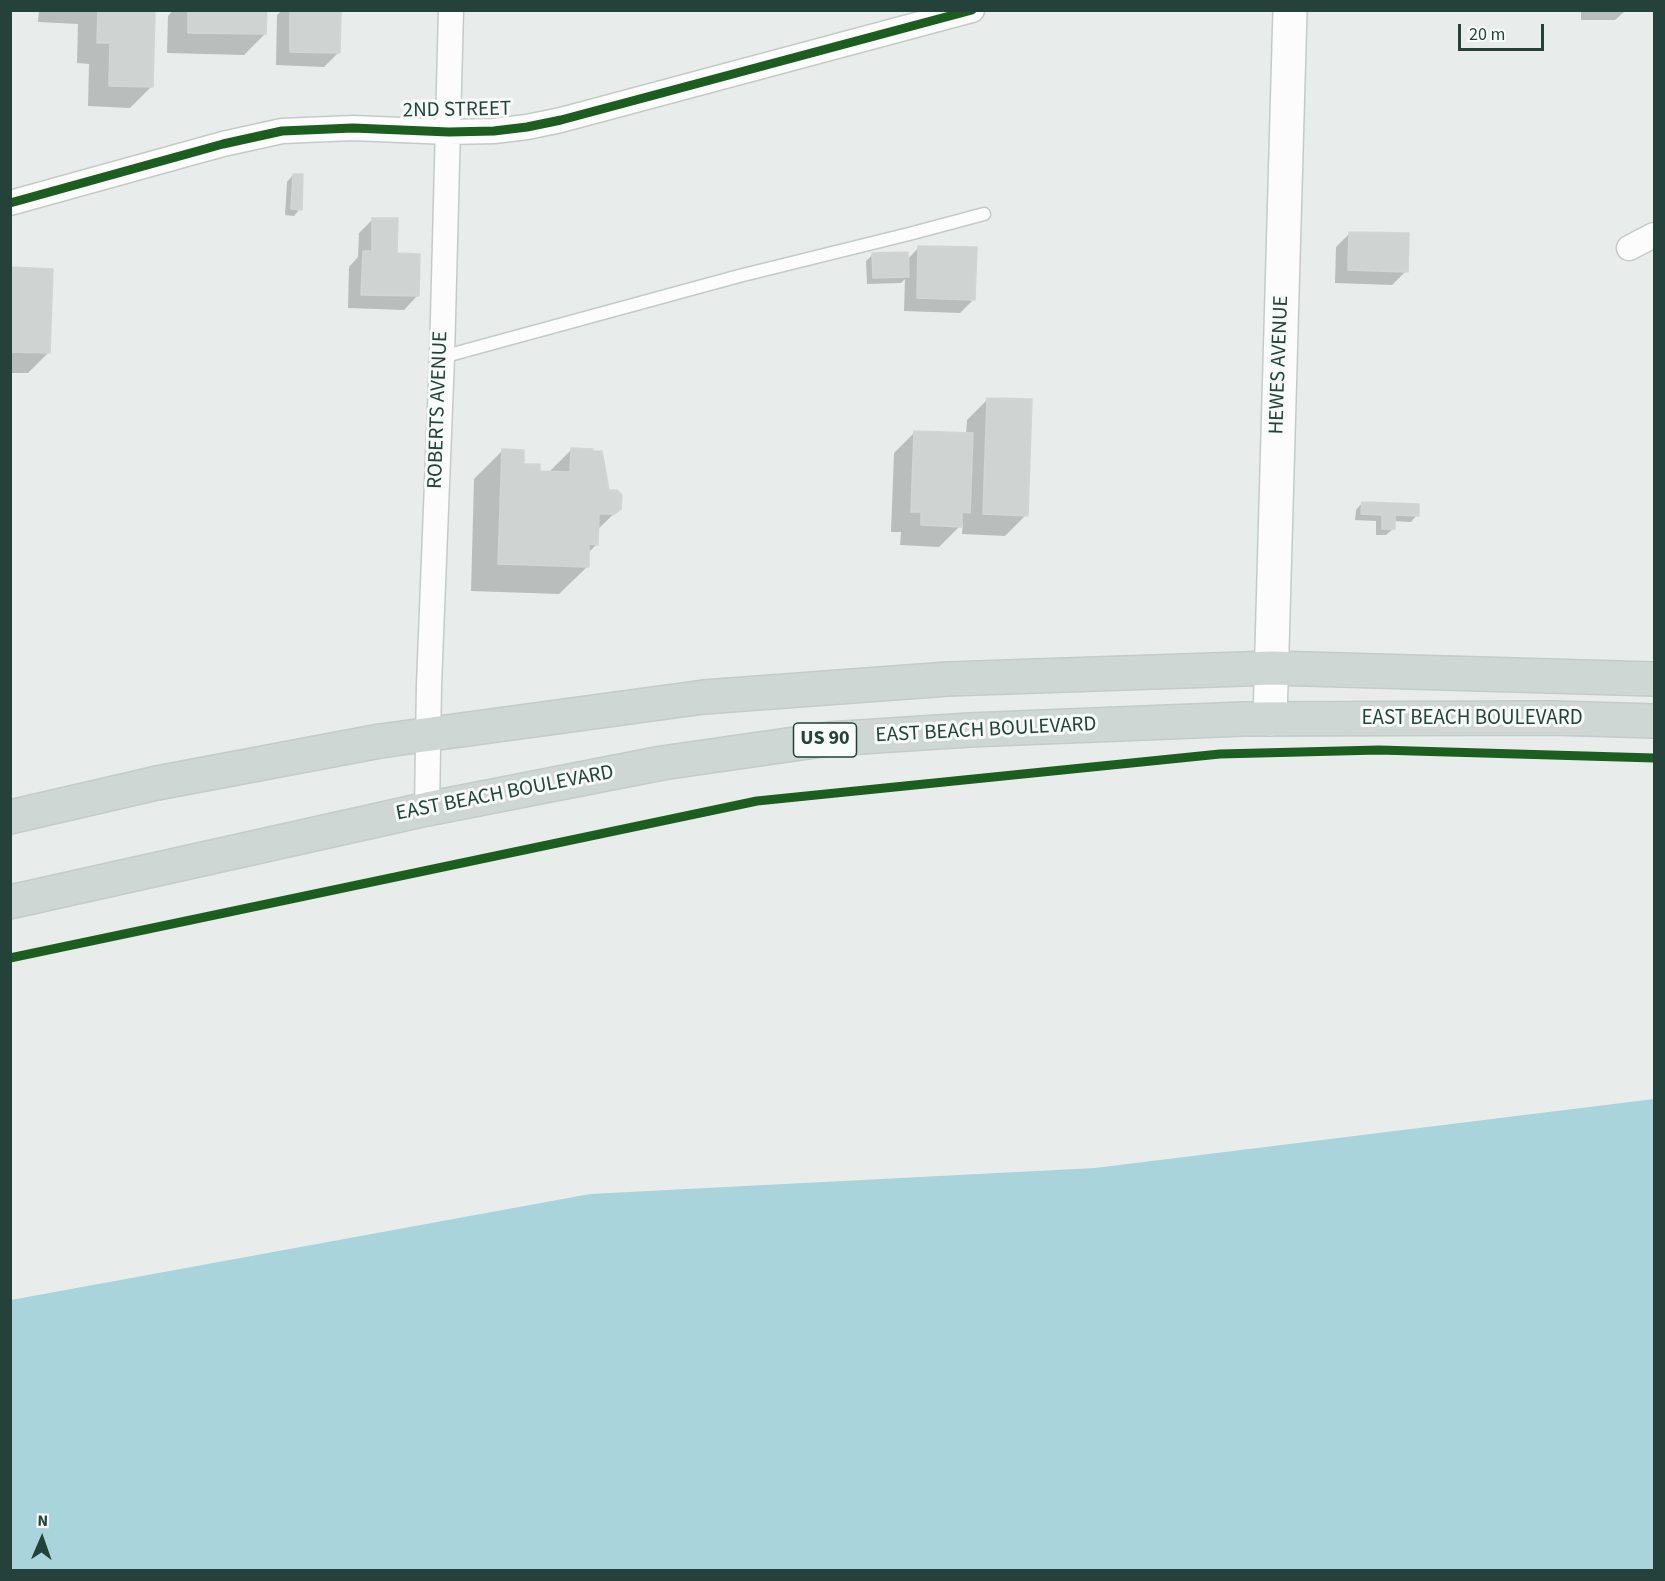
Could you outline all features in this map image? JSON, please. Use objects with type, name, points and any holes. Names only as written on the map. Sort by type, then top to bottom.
[{"type":"main road","name":"HEWES AVENUE","points":[[1270,719],[1290,10]]},
{"type":"main road","name":"EAST BEACH BOULEVARD","points":[[10,817],[157,783],[380,741],[716,697],[948,680],[1272,668],[1654,679]]},
{"type":"main road","name":"EAST BEACH BOULEVARD","points":[[10,902],[427,809],[662,763],[830,739],[981,729],[1270,719],[1552,718],[1654,721]]},
{"type":"street","name":"ROBERTS AVENUE","points":[[427,809],[451,10]]},
{"type":"street","name":"2ND STREET","points":[[10,203],[223,144],[282,131],[353,128],[449,132],[494,131],[527,127],[561,120],[972,10]]},
{"type":"street","points":[[1629,248],[1654,236]]},
{"type":"lane","points":[[442,357],[739,276],[984,214]]},
{"type":"water","points":[[1654,1099],[1654,1570],[11,1570],[11,1300],[590,1194],[1095,1168]]},
{"type":"building","points":[[98,10],[155,10],[153,87],[109,86],[110,43],[97,43]]},
{"type":"building","points":[[188,10],[267,10],[266,34],[188,33]]},
{"type":"building","points":[[290,10],[341,10],[340,53],[290,52]]},
{"type":"building","points":[[293,174],[303,174],[302,210],[291,209]]},
{"type":"building","points":[[372,218],[398,218],[397,253],[420,254],[419,296],[361,295],[363,251],[372,251]]},
{"type":"building","points":[[1349,232],[1409,233],[1408,272],[1348,270]]},
{"type":"building","points":[[918,246],[977,247],[975,300],[917,298]]},
{"type":"building","points":[[908,252],[909,277],[873,278],[872,253]]},
{"type":"building","points":[[10,267],[53,269],[50,353],[10,352]]},
{"type":"building","points":[[987,398],[1032,399],[1028,516],[983,514]]},
{"type":"building","points":[[914,431],[973,433],[970,513],[962,512],[962,527],[921,525],[921,512],[911,512]]},
{"type":"building","points":[[571,448],[602,451],[609,490],[617,490],[622,495],[621,509],[615,514],[599,514],[598,545],[589,544],[589,567],[498,564],[502,449],[524,450],[524,464],[540,464],[540,471],[570,472]]},
{"type":"building","points":[[1362,502],[1419,504],[1419,516],[1395,515],[1395,529],[1382,529],[1382,515],[1361,514]]},
{"type":"cycle path","points":[[10,203],[223,144],[282,131],[353,128],[449,132],[494,131],[527,127],[561,120],[972,10]]},
{"type":"cycle path","points":[[10,958],[757,801],[1220,754],[1379,750],[1654,758]]}]
